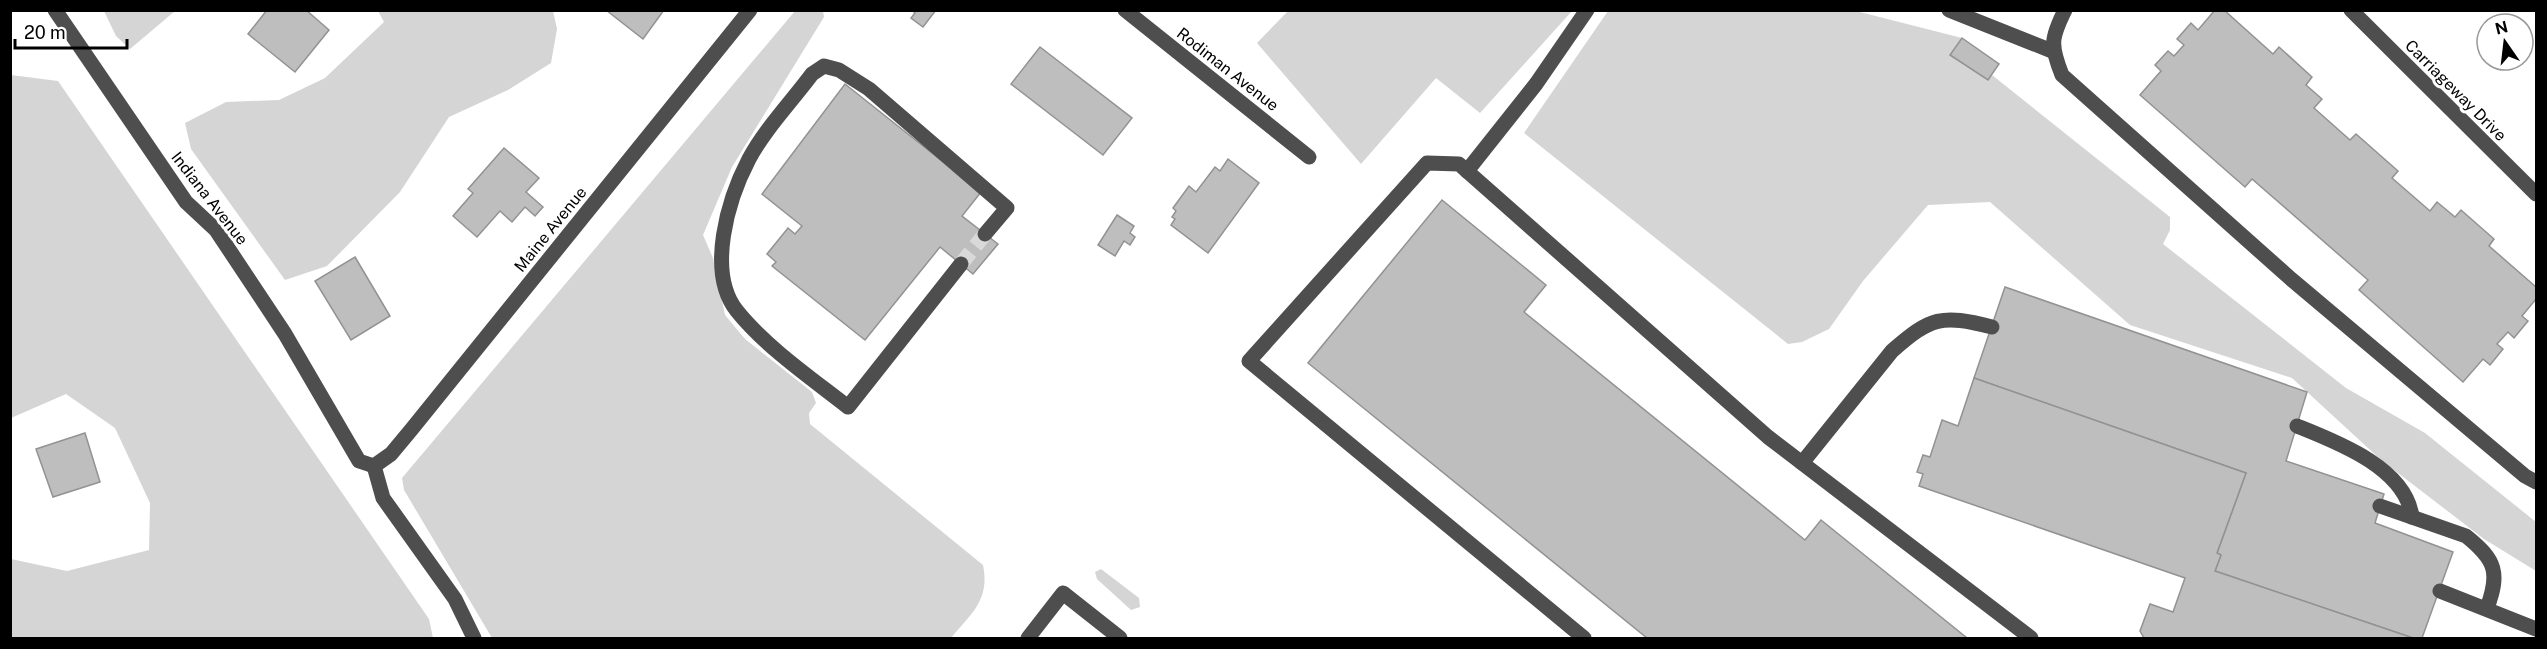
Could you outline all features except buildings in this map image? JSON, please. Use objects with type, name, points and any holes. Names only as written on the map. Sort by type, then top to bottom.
[{"type":"street","name":"Indiana Avenue","points":[[55,10],[186,202],[216,230],[285,334],[358,460],[374,466]]},
{"type":"street","name":"Maine Avenue","points":[[374,466],[391,454],[411,430],[750,10]]},
{"type":"street","name":"Rodiman Avenue","points":[[1125,10],[1309,157]]},
{"type":"street","points":[[1467,171],[1536,84],[1587,10]]},
{"type":"street","points":[[1949,10],[2052,51]]},
{"type":"street","points":[[2065,10],[2053,33],[2052,51],[2062,75],[2256,248],[2516,469],[2536,482]]},
{"type":"street","name":"Carriageway Drive","points":[[2350,10],[2536,194]]},
{"type":"street","points":[[961,264],[848,407],[786,358],[737,311],[724,289],[719,262],[733,195],[750,158],[812,74],[824,66],[839,70],[869,89],[1007,208],[985,234]]},
{"type":"street","points":[[1584,639],[1249,361],[1427,163],[1458,164],[1467,171],[1768,437],[2031,639]]},
{"type":"street","points":[[1802,463],[1892,351],[1909,336],[1924,326],[1946,318],[1992,327]]},
{"type":"street","points":[[2297,426],[2361,456],[2391,477],[2407,496],[2412,517]]},
{"type":"street","points":[[374,466],[383,498],[455,599],[474,639]]},
{"type":"street","points":[[2380,506],[2466,537],[2491,559],[2495,571],[2494,588],[2487,608]]},
{"type":"street","points":[[2440,591],[2536,629]]},
{"type":"street","points":[[1029,639],[1064,593],[1120,639]]},
{"type":"shaded area","points":[[104,11],[175,11],[130,49],[116,36]]},
{"type":"shaded area","points":[[378,11],[553,11],[557,29],[551,63],[508,90],[449,117],[400,192],[327,266],[285,280],[191,149],[185,123],[226,102],[279,100],[325,78],[384,22]]},
{"type":"shaded area","points":[[795,11],[823,11],[824,17],[732,167],[703,235],[713,258],[725,315],[745,339],[812,392],[816,403],[809,413],[810,424],[983,565],[984,588],[978,605],[951,638],[492,638],[404,490],[402,478]]},
{"type":"shaded area","points":[[1288,11],[1572,11],[1480,113],[1436,78],[1361,164],[1257,43]]},
{"type":"shaded area","points":[[1608,11],[1856,11],[1962,38],[1951,54],[1988,80],[1992,75],[2170,217],[2170,230],[2163,244],[2346,388],[2425,433],[2536,522],[2536,571],[2484,539],[2381,460],[2292,378],[2130,325],[1990,202],[1928,205],[1863,281],[1829,329],[1802,342],[1788,344],[1524,133]]},
{"type":"shaded area","points":[[11,75],[58,81],[429,619],[433,638],[11,638],[11,559],[67,571],[149,550],[150,503],[115,428],[66,394],[11,418]]},
{"type":"shaded area","points":[[1101,569],[1139,598],[1140,607],[1131,610],[1097,579],[1095,572]]},
{"type":"tunnel","points":[[961,264],[985,234]]}]
